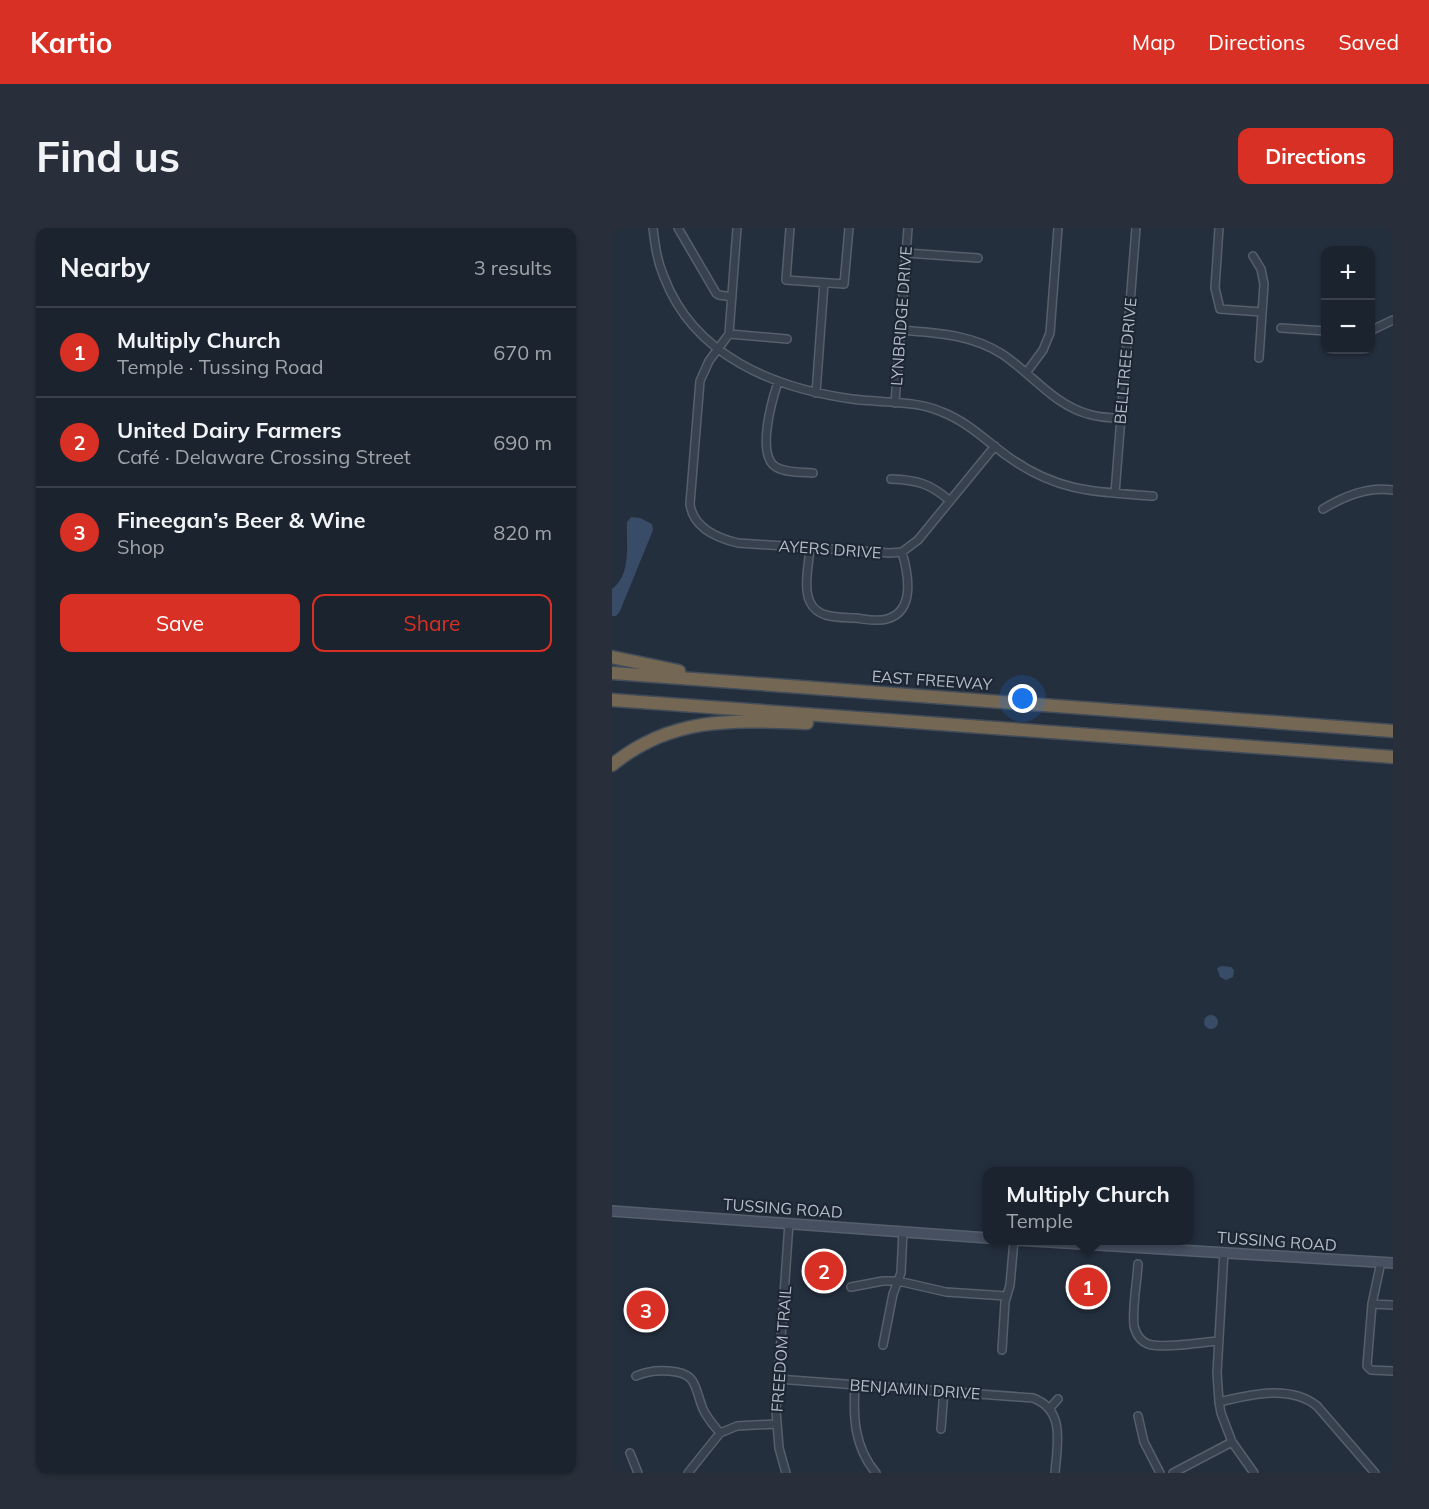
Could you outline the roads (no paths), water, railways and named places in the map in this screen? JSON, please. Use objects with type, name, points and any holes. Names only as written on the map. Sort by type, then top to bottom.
[{"type":"highway","points":[[612,657],[727,681]]},
{"type":"highway","name":"EAST FREEWAY","points":[[612,673],[1393,731]]},
{"type":"highway","points":[[612,700],[1393,757]]},
{"type":"highway","points":[[612,765],[658,737],[702,724],[727,721],[1032,732]]},
{"type":"main road","name":"TUSSING ROAD","points":[[612,1211],[983,1238]]},
{"type":"main road","name":"TUSSING ROAD","points":[[1102,1245],[1393,1263]]},
{"type":"street","points":[[653,228],[657,258],[671,295],[697,332],[718,350],[748,369],[778,382],[816,393],[941,411],[973,428],[1030,471],[1052,482],[1080,490],[1153,496]]},
{"type":"street","points":[[678,228],[716,293],[732,297]]},
{"type":"street","points":[[718,350],[729,334],[737,228]]},
{"type":"street","points":[[790,228],[786,280],[844,284],[849,228]]},
{"type":"street","name":"LYNBRIDGE DRIVE","points":[[895,403],[908,228]]},
{"type":"street","points":[[1026,373],[1042,350],[1050,333],[1058,228]]},
{"type":"street","name":"BELLTREE DRIVE","points":[[1115,493],[1136,228]]},
{"type":"street","points":[[1219,228],[1215,288],[1220,309],[1262,312]]},
{"type":"street","points":[[906,253],[978,258]]},
{"type":"street","points":[[1253,256],[1263,277],[1259,358]]},
{"type":"street","points":[[816,393],[824,283]]},
{"type":"street","points":[[1375,329],[1393,320]]},
{"type":"street","points":[[1281,328],[1321,332]]},
{"type":"street","points":[[900,330],[949,334],[967,338],[1003,355],[1068,406],[1086,414],[1120,418]]},
{"type":"street","points":[[729,334],[787,339]]},
{"type":"street","name":"AYERS DRIVE","points":[[718,350],[702,374],[698,389],[690,504],[695,520],[703,528],[726,540],[738,543],[902,552],[918,540],[995,446]]},
{"type":"street","points":[[778,382],[770,407],[766,451],[769,460],[775,467],[783,470],[813,473]]},
{"type":"street","points":[[891,479],[929,485],[950,501]]},
{"type":"street","points":[[1323,509],[1362,492],[1380,489],[1393,490]]},
{"type":"street","points":[[810,547],[807,590],[808,598],[814,609],[830,617],[881,620],[896,615],[906,600],[908,577],[902,552]]},
{"type":"street","name":"FREEDOM TRAIL","points":[[786,1473],[778,1448],[776,1424],[777,1379],[789,1223]]},
{"type":"street","points":[[884,1345],[893,1294],[901,1273],[903,1231]]},
{"type":"street","points":[[1002,1350],[1006,1296],[1010,1286],[1014,1245]]},
{"type":"street","points":[[1224,1252],[1217,1373],[1219,1402],[1232,1442],[1254,1473]]},
{"type":"street","points":[[1381,1262],[1372,1304],[1368,1368],[1393,1371]]},
{"type":"street","points":[[1138,1264],[1134,1322],[1140,1338],[1157,1346],[1219,1341]]},
{"type":"street","points":[[851,1287],[883,1281],[898,1281],[946,1292],[1006,1296]]},
{"type":"street","points":[[1372,1304],[1393,1305]]},
{"type":"street","points":[[636,1376],[646,1371],[658,1370],[681,1372],[691,1378],[697,1387],[703,1409],[720,1433]]},
{"type":"street","points":[[691,1378],[697,1372]]},
{"type":"street","name":"BENJAMIN DRIVE","points":[[777,1379],[1027,1396],[1040,1400],[1050,1408]]},
{"type":"street","points":[[855,1385],[854,1417],[857,1437],[864,1456],[876,1473]]},
{"type":"street","points":[[941,1429],[944,1390]]},
{"type":"street","points":[[1219,1402],[1258,1394],[1293,1395],[1306,1399],[1317,1406],[1375,1473]]},
{"type":"street","points":[[1055,1473],[1058,1426],[1050,1408],[1058,1399]]},
{"type":"street","points":[[1138,1416],[1144,1442],[1160,1473]]},
{"type":"street","points":[[688,1473],[720,1433],[737,1426],[776,1424]]},
{"type":"street","points":[[1173,1473],[1232,1442]]},
{"type":"street","points":[[630,1452],[638,1473]]},
{"type":"water","points":[[631,517],[640,518],[652,524],[653,530],[620,611],[616,616],[612,616],[612,589],[623,576],[627,558],[627,522]]},
{"type":"water","points":[[1231,967],[1234,970],[1233,977],[1226,980],[1220,977],[1217,968]]},
{"type":"water","points":[[1208,1015],[1214,1015],[1218,1022],[1214,1029],[1208,1029],[1204,1025],[1204,1019]]},
{"type":"place","name":"United Dairy Farmers","points":[[824,1271]]},
{"type":"place","name":"Multiply Church","points":[[1088,1287]]},
{"type":"place","name":"Fineegan’s Beer & Wine","points":[[646,1310]]}]
